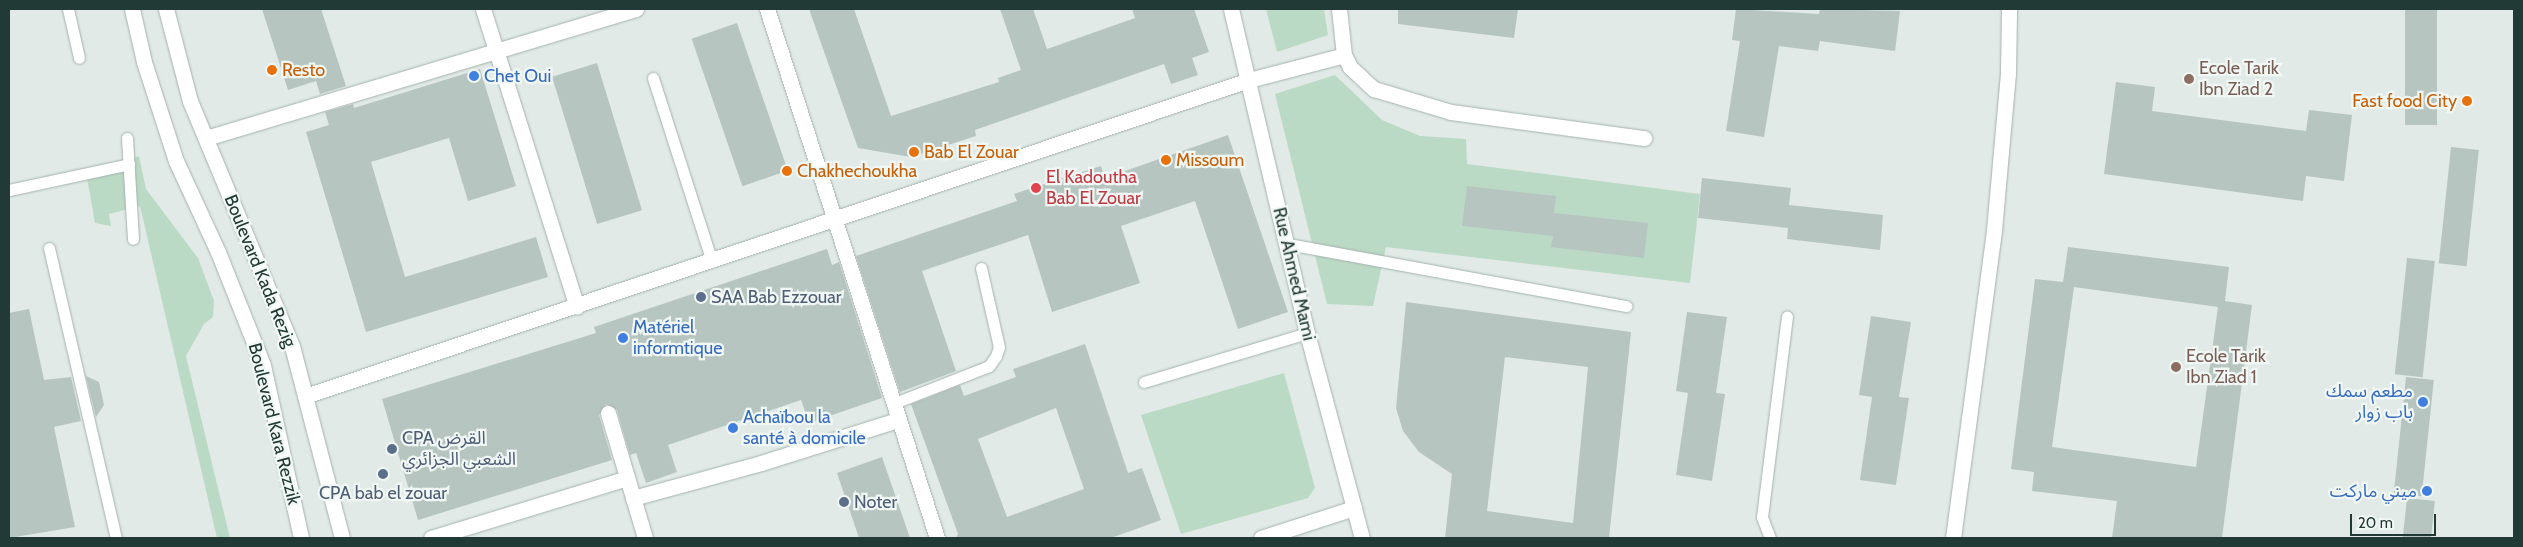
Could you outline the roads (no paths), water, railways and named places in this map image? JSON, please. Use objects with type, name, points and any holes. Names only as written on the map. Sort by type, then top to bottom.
[{"type":"street","name":"Boulevard Kada Rezig","points":[[132,9],[144,62],[176,161],[243,311]]},
{"type":"street","name":"Boulevard Kada Rezig","points":[[166,9],[190,101],[282,318],[305,396],[342,538]]},
{"type":"street","points":[[483,9],[577,307]]},
{"type":"street","points":[[206,138],[636,9]]},
{"type":"street","points":[[767,9],[836,219],[897,420],[937,538]]},
{"type":"street","name":"Rue Ahmed Mami","points":[[1231,9],[1250,80],[1307,333],[1362,538]]},
{"type":"street","points":[[1339,9],[1344,55],[1350,67],[1374,89],[1411,103],[1451,112],[1644,138]]},
{"type":"street","points":[[1953,538],[1994,230],[2009,9]]},
{"type":"street","points":[[305,396],[712,262],[1250,80],[1344,55]]},
{"type":"street","name":"Boulevard Kara Rezzik","points":[[243,311],[263,365],[301,538]]},
{"type":"street","points":[[608,413],[645,538]]},
{"type":"street","points":[[633,498],[897,420]]},
{"type":"street","points":[[431,538],[627,478]]},
{"type":"street","points":[[1261,538],[1354,508]]},
{"type":"lane","points":[[68,9],[79,58]]},
{"type":"lane","points":[[653,78],[712,262]]},
{"type":"lane","points":[[128,138],[133,239]]},
{"type":"lane","points":[[9,190],[129,164]]},
{"type":"lane","points":[[1288,244],[1626,306]]},
{"type":"lane","points":[[50,248],[116,538]]},
{"type":"lane","points":[[892,404],[989,366],[996,356],[999,346],[981,268]]},
{"type":"lane","points":[[1770,538],[1762,517],[1787,317]]},
{"type":"lane","points":[[1144,382],[1307,333]]},
{"type":"place","name":"Resto","points":[[272,70]]},
{"type":"place","name":"Chet Oui","points":[[474,76]]},
{"type":"place","name":"Ecole Tarik Ibn Ziad 2","points":[[2189,79]]},
{"type":"place","name":"Fast food City","points":[[2467,101]]},
{"type":"place","name":"Bab El Zouar","points":[[914,152]]},
{"type":"place","name":"Missoum","points":[[1166,160]]},
{"type":"place","name":"Chakhechoukha","points":[[787,171]]},
{"type":"place","name":"El Kadoutha Bab El Zouar","points":[[1036,188]]},
{"type":"place","name":"SAA Bab Ezzouar","points":[[701,297]]},
{"type":"place","name":"Matériel informtique","points":[[623,338]]},
{"type":"place","name":"Ecole Tarik Ibn Ziad 1","points":[[2176,367]]},
{"type":"place","name":"مطعم سمك باب زوار","points":[[2423,402]]},
{"type":"place","name":"Achaïbou la santé à domicile","points":[[733,428]]},
{"type":"place","name":"CPA القرض الشعبي الجزائري","points":[[392,449]]},
{"type":"place","name":"CPA bab el zouar","points":[[383,474]]},
{"type":"place","name":"ميني ماركت","points":[[2427,491]]},
{"type":"place","name":"Noter","points":[[844,502]]}]
